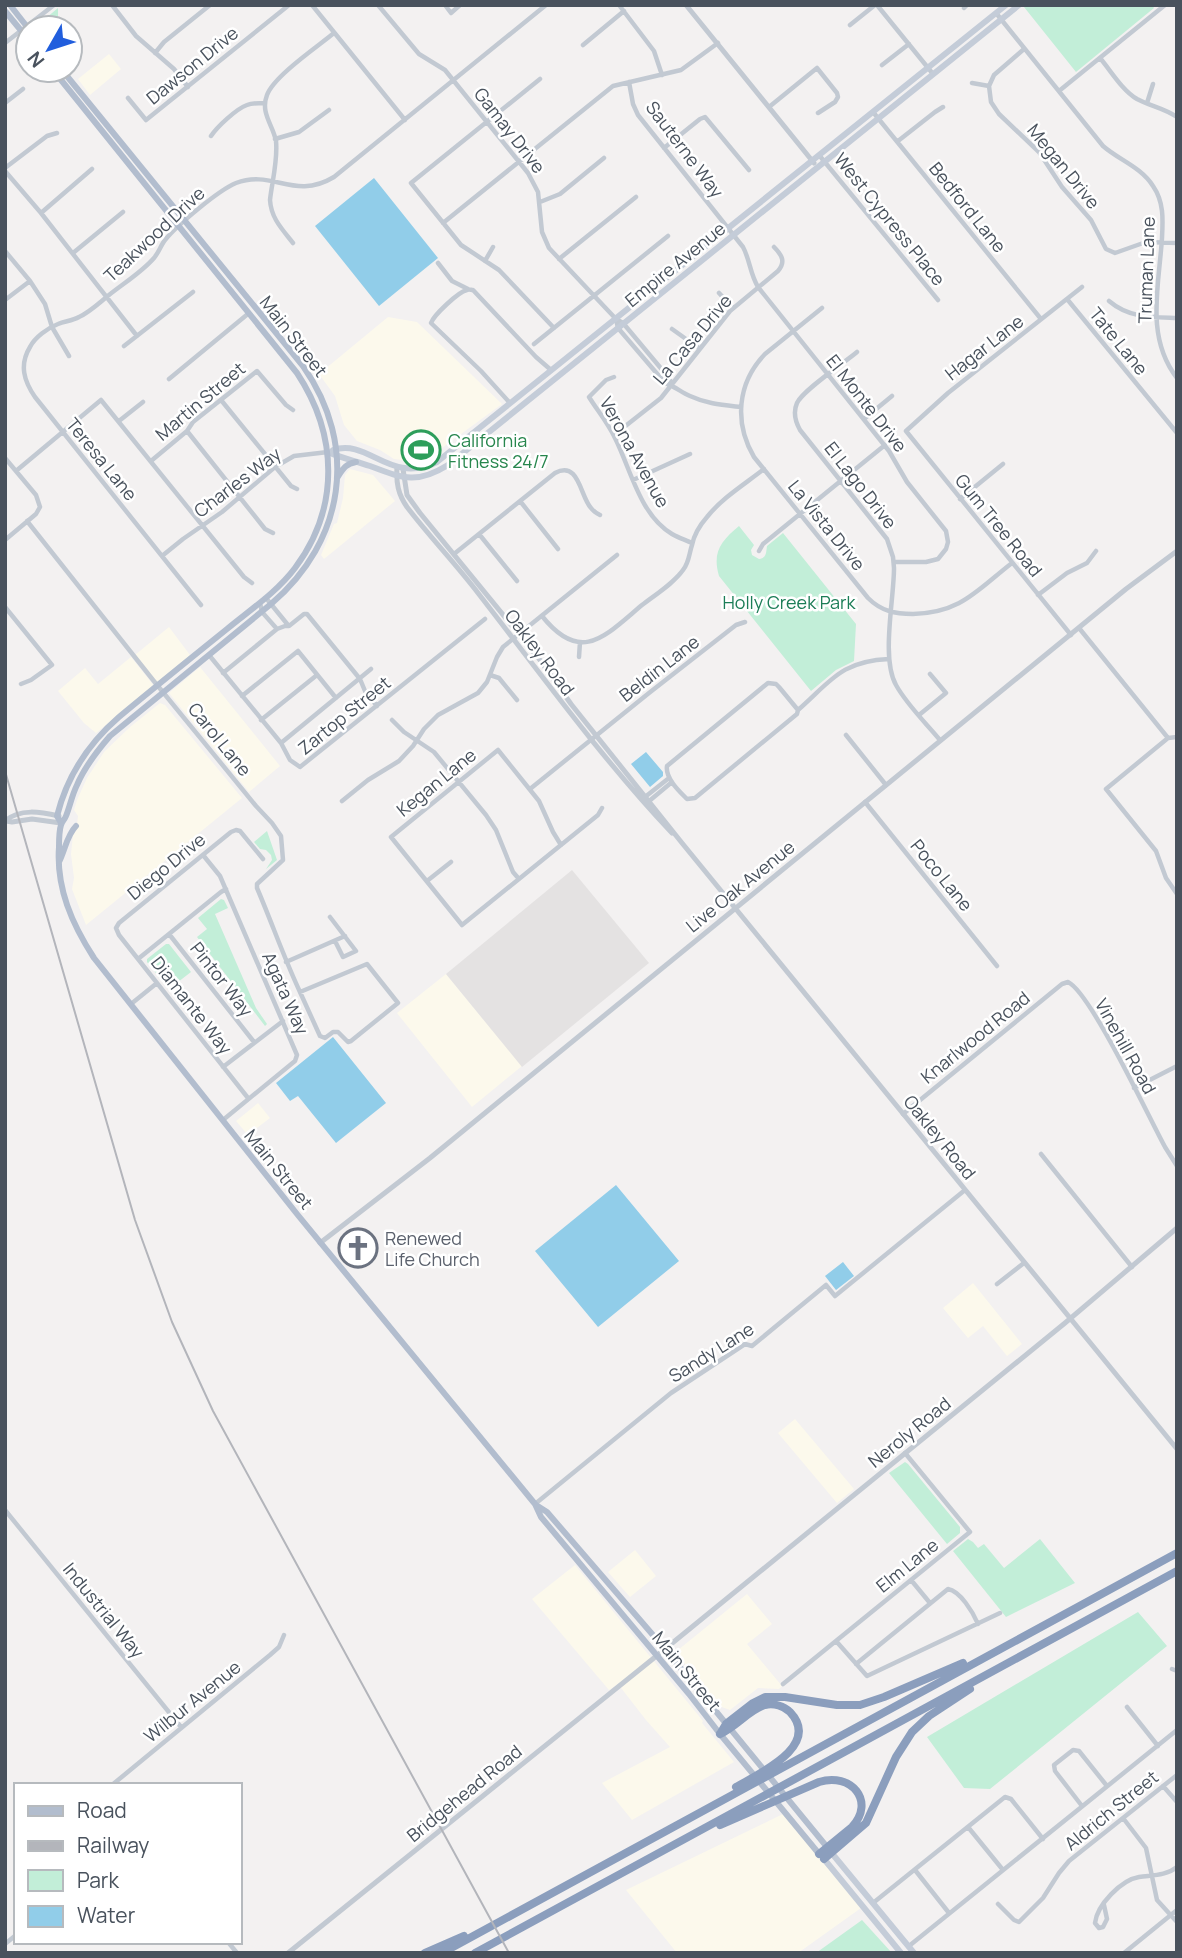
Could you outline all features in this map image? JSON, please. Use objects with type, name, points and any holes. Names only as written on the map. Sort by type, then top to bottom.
[{"type":"highway","points":[[442,1953],[466,1937],[648,1840],[780,1764],[1177,1553]]},
{"type":"highway","points":[[479,1952],[759,1803],[791,1780],[1177,1571]]},
{"type":"highway","points":[[822,1856],[866,1823],[899,1750],[917,1726],[967,1690],[1048,1645],[1069,1630]]},
{"type":"highway","points":[[729,1727],[753,1703],[772,1696],[837,1705],[868,1703],[1009,1644]]},
{"type":"highway","points":[[720,1734],[762,1706],[775,1704],[794,1718],[798,1736],[791,1751],[780,1764]]},
{"type":"highway","points":[[759,1803],[832,1779],[845,1781],[855,1788],[861,1812],[856,1822],[829,1850]]},
{"type":"highway","points":[[425,1953],[466,1937]]},
{"type":"main road","name":"Empire Avenue","points":[[931,71],[1006,5]]},
{"type":"main road","name":"Empire Avenue","points":[[400,477],[420,477],[436,472],[620,326],[815,164],[825,161],[876,115],[1019,5]]},
{"type":"main road","name":"Main Street","points":[[65,84],[314,381],[329,415],[337,448],[337,480],[329,521],[316,552],[295,582],[110,736],[97,751],[76,787],[63,820],[58,864],[66,904],[75,926],[94,958],[320,1243],[535,1504],[541,1517],[822,1856]]},
{"type":"main road","name":"Main Street","points":[[57,816],[68,783],[87,750],[106,728],[266,598],[294,570],[320,521],[328,485],[328,452],[323,426],[309,391],[298,373],[73,84]]},
{"type":"main road","name":"Empire Avenue","points":[[815,164],[819,155],[876,115]]},
{"type":"main road","name":"Empire Avenue","points":[[400,468],[422,468],[437,462],[616,319],[731,232]]},
{"type":"main road","points":[[534,395],[552,376],[551,372]]},
{"type":"main road","name":"Charles Way","points":[[328,452],[337,448]]},
{"type":"main road","points":[[337,448],[370,454],[384,463],[400,468]]},
{"type":"main road","points":[[328,452],[400,477]]},
{"type":"main road","points":[[337,480],[343,467],[356,462]]},
{"type":"main road","points":[[57,816],[63,820]]},
{"type":"main road","points":[[58,864],[76,826]]},
{"type":"main road","name":"Main Street","points":[[535,1504],[547,1511],[665,1649],[829,1850]]},
{"type":"main road","points":[[829,1850],[914,1953]]},
{"type":"main road","points":[[822,1856],[901,1953]]},
{"type":"street","points":[[112,5],[136,36],[174,69],[188,86]]},
{"type":"street","points":[[155,53],[164,42],[209,5]]},
{"type":"street","name":"Dawson Drive","points":[[128,98],[146,120],[289,5]]},
{"type":"street","points":[[312,5],[405,120]]},
{"type":"street","name":"Gamay Drive","points":[[379,5],[419,54],[439,65],[454,81],[519,162],[534,183],[540,202],[542,232],[550,248],[616,319]]},
{"type":"street","points":[[444,5],[451,13],[460,5]]},
{"type":"street","name":"Teakwood Drive","points":[[52,327],[76,319],[153,260],[167,237],[224,189],[258,179],[311,187],[341,172],[546,5]]},
{"type":"street","points":[[619,5],[654,51],[662,75]]},
{"type":"street","points":[[686,5],[815,164]]},
{"type":"street","points":[[850,25],[876,5],[931,71]]},
{"type":"street","points":[[1059,91],[1165,5]]},
{"type":"street","points":[[583,45],[624,11]]},
{"type":"street","name":"Truman Lane","points":[[996,13],[1103,146],[1140,171],[1154,186],[1162,208],[1157,334],[1160,349],[1177,378]]},
{"type":"street","points":[[293,243],[273,216],[270,200],[276,150],[265,103],[271,86],[334,33]]},
{"type":"street","points":[[443,223],[613,86],[685,68],[718,43]]},
{"type":"street","points":[[882,65],[909,44]]},
{"type":"street","points":[[972,83],[989,86],[999,69],[1024,49]]},
{"type":"street","points":[[1100,58],[1129,93],[1177,117]]},
{"type":"street","points":[[769,107],[817,68],[838,97],[818,113]]},
{"type":"street","points":[[540,79],[411,183],[461,245],[499,270],[554,328]]},
{"type":"street","name":"Sauterne Way","points":[[629,82],[638,115],[731,232]]},
{"type":"street","points":[[1147,103],[1153,84]]},
{"type":"street","name":"Megan Drive","points":[[989,86],[995,108],[1039,152],[1062,187],[1091,220],[1106,248],[1115,253],[1140,243],[1177,243]]},
{"type":"street","points":[[5,103],[23,89]]},
{"type":"street","points":[[211,136],[243,107],[265,103]]},
{"type":"street","points":[[898,141],[943,107]]},
{"type":"street","points":[[275,139],[299,132],[329,110]]},
{"type":"street","name":"Bedford Lane","points":[[876,115],[1041,319]]},
{"type":"street","points":[[664,148],[700,118],[705,117],[749,170]]},
{"type":"street","points":[[57,133],[47,136],[5,170],[137,336]]},
{"type":"street","name":"West Cypress Place","points":[[819,155],[938,300]]},
{"type":"street","points":[[540,202],[560,194],[604,158]]},
{"type":"street","points":[[41,213],[92,169]]},
{"type":"street","points":[[559,259],[636,197]]},
{"type":"street","points":[[73,253],[123,212]]},
{"type":"street","name":"El Monte Drive","points":[[731,232],[747,253],[751,275],[758,288],[885,445],[903,476],[948,536],[946,549],[938,559],[926,562],[894,562]]},
{"type":"street","points":[[534,344],[668,236]]},
{"type":"street","points":[[485,261],[493,247]]},
{"type":"street","name":"La Casa Drive","points":[[614,435],[661,398],[733,308],[781,268],[781,254],[774,247]]},
{"type":"street","points":[[5,251],[45,304],[52,327],[69,356]]},
{"type":"street","points":[[438,263],[452,281],[477,294],[542,362],[547,364],[551,372]]},
{"type":"street","points":[[5,300],[30,281]]},
{"type":"street","name":"Hagar Lane","points":[[906,431],[948,393],[1082,287]]},
{"type":"street","points":[[468,289],[432,318],[431,323],[481,371],[510,404]]},
{"type":"street","points":[[124,346],[193,292]]},
{"type":"street","points":[[719,293],[733,308]]},
{"type":"street","name":"Tate Lane","points":[[1067,299],[1177,433]]},
{"type":"street","points":[[1109,301],[1128,313],[1177,318]]},
{"type":"street","name":"La Vista Drive","points":[[822,308],[758,361],[744,389],[741,422],[754,457],[868,598],[877,606],[892,612]]},
{"type":"street","points":[[169,379],[249,313]]},
{"type":"street","points":[[616,319],[656,375],[665,383],[703,401],[741,407]]},
{"type":"street","name":"Teresa Lane","points":[[52,327],[38,337],[24,358],[23,372],[27,384],[34,397],[201,605]]},
{"type":"street","points":[[672,329],[700,349]]},
{"type":"street","name":"El Lago Drive","points":[[857,352],[799,400],[795,419],[800,430],[882,531],[890,547],[894,562],[889,659],[896,684],[940,740]]},
{"type":"street","name":"Martin Street","points":[[151,461],[257,371],[293,410]]},
{"type":"street","name":"Verona Avenue","points":[[614,377],[606,380],[589,397],[614,435],[644,503],[663,527],[678,538],[692,543]]},
{"type":"street","points":[[864,419],[892,396]]},
{"type":"street","points":[[16,471],[102,400],[244,577],[252,583]]},
{"type":"street","points":[[221,400],[290,486],[297,489]]},
{"type":"street","points":[[119,421],[144,402]]},
{"type":"street","points":[[187,431],[265,529],[272,533]]},
{"type":"street","name":"Gum Tree Road","points":[[906,431],[1071,635]]},
{"type":"street","points":[[759,551],[763,544],[885,445]]},
{"type":"street","name":"Charles Way","points":[[162,556],[222,512],[275,467],[294,456],[328,452]]},
{"type":"street","points":[[633,480],[690,454]]},
{"type":"street","points":[[5,458],[39,500],[40,507],[36,514],[5,540]]},
{"type":"street","points":[[960,499],[1003,464]]},
{"type":"street","name":"Oakley Road","points":[[400,468],[399,494],[407,507],[1177,1449]]},
{"type":"street","points":[[542,616],[562,637],[580,642],[605,635],[676,578],[686,565],[692,543],[710,513],[764,469]]},
{"type":"street","points":[[454,554],[555,473],[564,470],[574,475],[590,508],[600,515]]},
{"type":"street","name":"Oakley Road","points":[[400,477],[407,495],[519,634],[594,738]]},
{"type":"street","points":[[520,501],[558,549]]},
{"type":"street","name":"Carol Lane","points":[[27,521],[281,836],[283,860],[257,884],[286,962],[320,1036],[325,1038],[338,1032],[348,1042],[351,1041],[398,1003],[367,964],[300,992]]},
{"type":"street","points":[[479,534],[517,581]]},
{"type":"street","points":[[1038,595],[1067,573],[1087,563],[1096,551]]},
{"type":"street","name":"Live Oak Avenue","points":[[320,1243],[430,1158],[1154,567],[1176,554]]},
{"type":"street","points":[[342,801],[368,780],[399,761],[438,715],[478,693],[491,675],[500,651],[617,555]]},
{"type":"street","points":[[892,612],[928,613],[946,610],[964,601],[1012,562]]},
{"type":"street","points":[[266,598],[289,626]]},
{"type":"street","points":[[260,603],[262,612],[277,629]]},
{"type":"street","points":[[5,607],[52,665],[21,684]]},
{"type":"street","points":[[223,673],[277,629],[289,626],[307,614],[360,679],[365,691],[377,706]]},
{"type":"street","name":"Zartop Street","points":[[209,655],[281,743],[289,760],[296,766],[303,766],[485,619]]},
{"type":"street","name":"Beldin Lane","points":[[530,789],[736,625],[745,622]]},
{"type":"street","points":[[1079,628],[1168,738]]},
{"type":"street","points":[[579,657],[580,642]]},
{"type":"street","points":[[242,696],[298,651],[336,698]]},
{"type":"street","points":[[798,710],[776,684],[768,683],[670,763],[666,770],[671,780],[687,799],[695,798],[792,720],[813,694],[841,672],[874,660],[889,659]]},
{"type":"street","points":[[281,743],[372,669]]},
{"type":"street","points":[[919,715],[946,693],[930,674]]},
{"type":"street","points":[[261,720],[317,675]]},
{"type":"street","points":[[491,675],[499,678],[517,700]]},
{"type":"street","points":[[392,720],[404,732],[434,752],[486,815],[496,830],[513,872],[519,879]]},
{"type":"street","points":[[846,735],[886,785]]},
{"type":"street","points":[[1177,737],[1168,738],[1106,789],[1156,851],[1166,878],[1177,894]]},
{"type":"street","name":"Kegan Lane","points":[[427,881],[391,837],[498,750],[530,789]]},
{"type":"street","points":[[645,800],[671,780]]},
{"type":"street","points":[[530,789],[561,845]]},
{"type":"street","name":"Poco Lane","points":[[864,802],[997,966]]},
{"type":"street","points":[[451,862],[427,881],[463,925],[598,815],[602,808]]},
{"type":"street","points":[[57,816],[28,812],[10,816],[6,821],[63,820]]},
{"type":"street","name":"Diego Drive","points":[[116,928],[231,832],[236,830],[243,834],[263,859]]},
{"type":"street","name":"Agata Way","points":[[203,855],[220,876],[296,1051],[296,1058],[222,1120]]},
{"type":"street","points":[[138,959],[226,889]]},
{"type":"street","points":[[330,917],[356,951],[343,957],[335,941]]},
{"type":"street","name":"Diamante Way","points":[[116,928],[248,1098]]},
{"type":"street","name":"Pintor Way","points":[[169,934],[254,1042]]},
{"type":"street","points":[[286,962],[345,936]]},
{"type":"street","points":[[131,1004],[157,983]]},
{"type":"street","name":"Knarlwood Road","points":[[903,1114],[1065,983]]},
{"type":"street","name":"Vinehill Road","points":[[1065,983],[1073,984],[1092,1009],[1177,1166]]},
{"type":"street","points":[[223,1067],[283,1021]]},
{"type":"street","points":[[1134,1088],[1177,1066]]},
{"type":"street","points":[[1041,1154],[1132,1267]]},
{"type":"street","name":"Sandy Lane","points":[[535,1504],[671,1393],[744,1344],[752,1346],[826,1285],[835,1296],[965,1190]]},
{"type":"street","name":"Neroly Road","points":[[657,1655],[1070,1319],[1177,1228]]},
{"type":"street","points":[[997,1284],[1024,1263]]},
{"type":"street","name":"Elm Lane","points":[[783,1684],[970,1532],[905,1453]]},
{"type":"street","name":"Industrial Way","points":[[5,1510],[181,1727]]},
{"type":"street","points":[[911,1580],[930,1603]]},
{"type":"street","points":[[856,1664],[948,1589],[975,1615],[978,1624]]},
{"type":"street","points":[[836,1640],[864,1674],[870,1675],[1000,1613]]},
{"type":"street","name":"Wilbur Avenue","points":[[113,1783],[279,1647],[284,1635]]},
{"type":"street","name":"Bridgehead Road","points":[[288,1953],[657,1655]]},
{"type":"street","points":[[1127,1707],[1158,1746]]},
{"type":"street","points":[[909,1946],[1177,1730]]},
{"type":"street","points":[[1082,1806],[1055,1771],[1055,1765],[1073,1750],[1079,1751],[1107,1786]]},
{"type":"street","name":"Aldrich Street","points":[[998,1904],[1019,1922],[1040,1903],[1064,1866],[1177,1775]]},
{"type":"street","points":[[1163,1786],[1177,1802]]},
{"type":"street","points":[[873,1903],[1005,1797],[1009,1797],[1043,1839]]},
{"type":"street","points":[[1123,1818],[1146,1848],[1157,1900],[1177,1922]]},
{"type":"street","points":[[968,1827],[1003,1870]]},
{"type":"street","points":[[1104,1905],[1106,1923],[1099,1928],[1095,1925],[1098,1909],[1129,1881],[1138,1877],[1168,1873],[1177,1867]]},
{"type":"street","points":[[914,1870],[949,1913]]},
{"type":"street","points":[[1124,1953],[1177,1910]]},
{"type":"shaded area","points":[[109,54],[121,69],[90,95],[82,84],[84,84],[84,74]]},
{"type":"shaded area","points":[[388,317],[417,322],[502,404],[431,456],[409,461],[394,459],[357,441],[344,425],[335,396],[319,374]]},
{"type":"shaded area","points":[[350,469],[373,475],[395,501],[324,559],[321,555],[334,524],[337,523],[345,475]]},
{"type":"shaded area","points":[[169,627],[190,655],[157,683],[135,655]]},
{"type":"shaded area","points":[[131,657],[154,686],[96,733],[84,723],[58,691],[85,668],[98,684]]},
{"type":"shaded area","points":[[200,667],[280,766],[249,792],[169,693]]},
{"type":"shaded area","points":[[160,703],[165,705],[242,798],[86,925],[72,889],[74,878],[71,854],[78,816],[74,810],[77,800],[104,752]]},
{"type":"shaded area","points":[[572,870],[649,963],[522,1067],[446,974]]},
{"type":"shaded area","points":[[446,974],[522,1066],[472,1107],[397,1013]]},
{"type":"shaded area","points":[[258,1103],[270,1118],[248,1135],[236,1121]]},
{"type":"shaded area","points":[[973,1283],[1022,1344],[1007,1356],[983,1326],[968,1338],[943,1308]]},
{"type":"shaded area","points":[[795,1419],[854,1489],[837,1503],[778,1433]]},
{"type":"shaded area","points":[[635,1550],[656,1576],[630,1597],[608,1572]]},
{"type":"shaded area","points":[[575,1565],[734,1762],[632,1820],[602,1783],[670,1747],[618,1684],[609,1690],[532,1599]]},
{"type":"shaded area","points":[[747,1594],[772,1624],[747,1644],[782,1686],[779,1689],[758,1688],[730,1710],[719,1706],[676,1653]]},
{"type":"shaded area","points":[[783,1814],[861,1908],[798,1953],[677,1953],[626,1890]]},
{"type":"green space","points":[[1152,5],[1154,8],[1076,72],[1024,7]]},
{"type":"green space","name":"Holly Creek Park","points":[[739,526],[754,545],[752,555],[759,559],[765,556],[767,546],[783,533],[856,624],[854,661],[836,670],[811,691],[719,576],[717,560],[720,548]]},
{"type":"green space","points":[[267,831],[277,860],[266,869],[272,860],[271,855],[254,842]]},
{"type":"green space","points":[[221,899],[228,908],[215,914],[256,1008],[267,1024],[265,1026],[197,937],[207,929],[198,918]]},
{"type":"green space","points":[[169,944],[191,972],[169,989],[147,962],[147,959]]},
{"type":"green space","points":[[905,1462],[960,1527],[960,1533],[947,1544],[889,1473]]},
{"type":"green space","points":[[968,1539],[978,1548],[984,1544],[1004,1568],[1040,1539],[1075,1583],[1006,1617],[953,1551]]},
{"type":"green space","points":[[1138,1612],[1167,1646],[990,1789],[964,1788],[927,1737]]},
{"type":"green space","points":[[862,1920],[892,1953],[816,1953]]},
{"type":"water","points":[[374,178],[438,258],[379,306],[315,226]]},
{"type":"water","points":[[646,752],[663,772],[663,776],[650,787],[631,764]]},
{"type":"water","points":[[333,1037],[386,1103],[336,1143],[298,1096],[290,1101],[276,1083]]},
{"type":"water","points":[[616,1185],[679,1261],[598,1327],[535,1251]]},
{"type":"water","points":[[843,1262],[854,1276],[836,1290],[825,1276]]},
{"type":"railway","points":[[5,771],[135,1220],[172,1322],[213,1411],[509,1953]]},
{"type":"place","name":"California Fitness 24/7","points":[[421,450]]},
{"type":"place","name":"Renewed Life Church","points":[[358,1248]]}]
